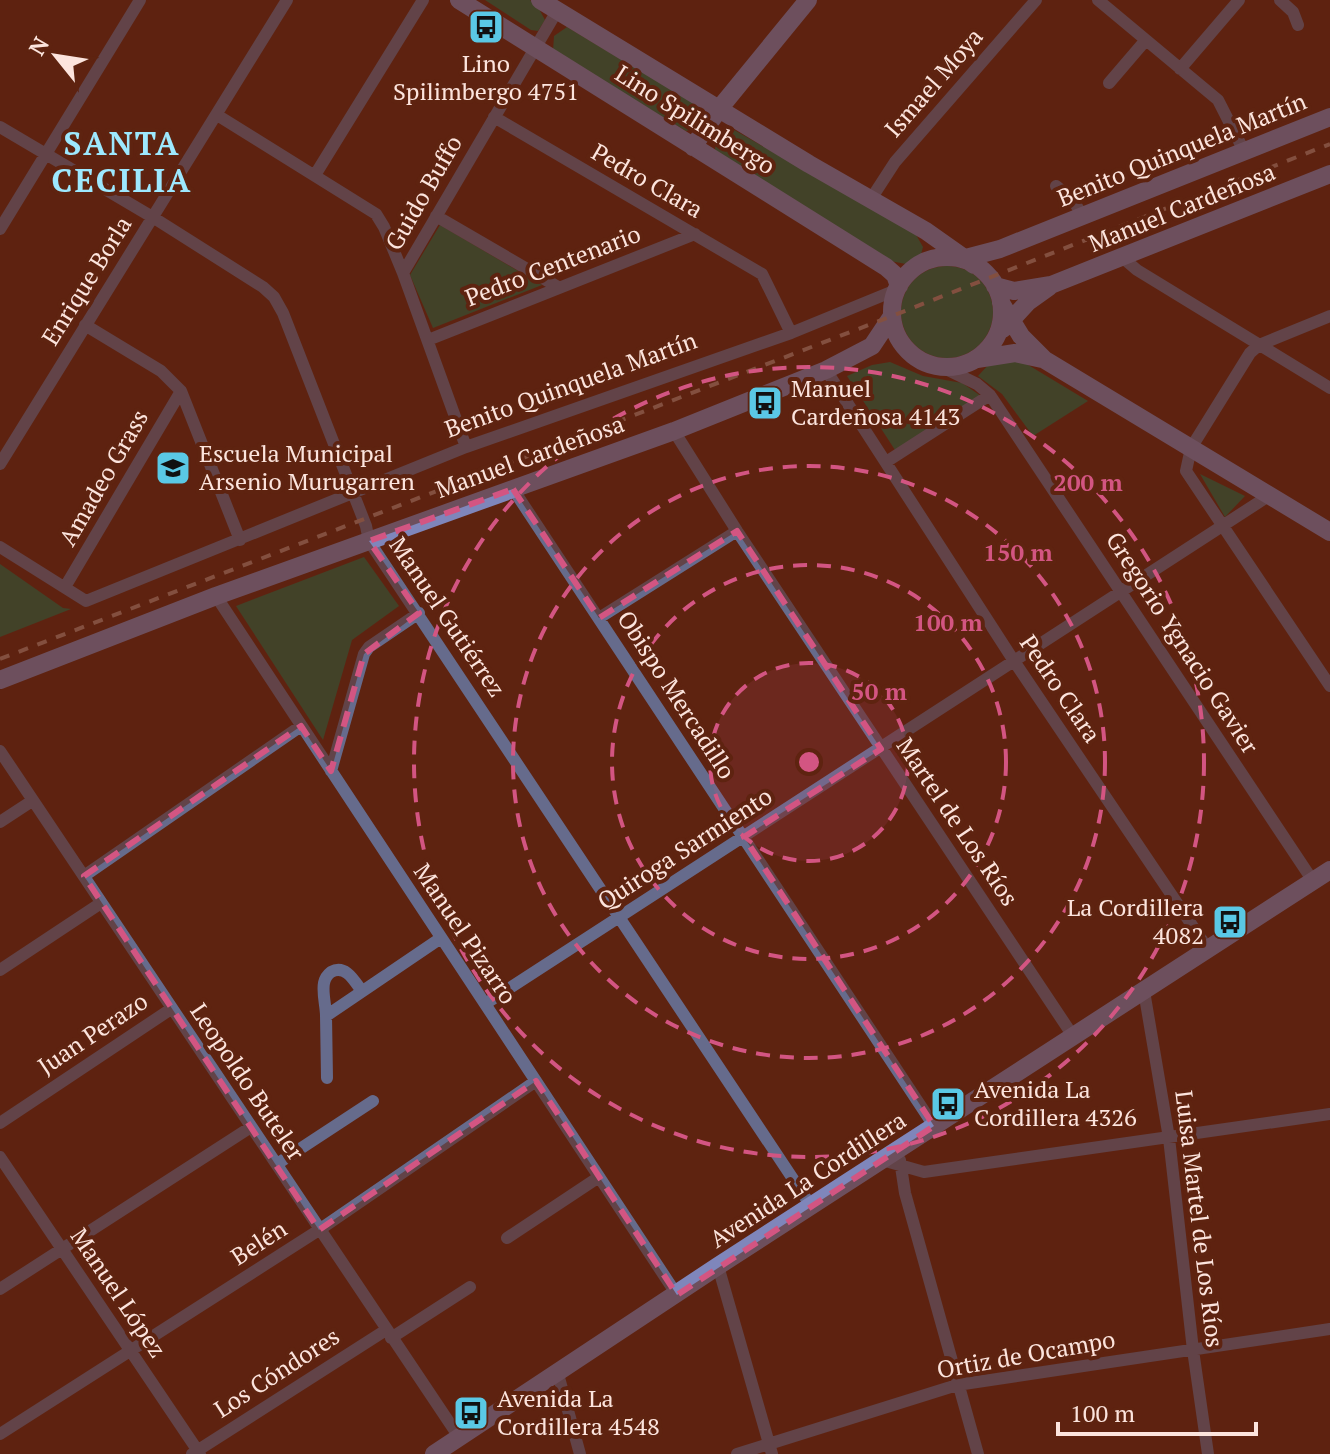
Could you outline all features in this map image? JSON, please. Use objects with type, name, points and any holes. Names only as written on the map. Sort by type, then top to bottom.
[{"type":"main road","name":"Lino Spilimbergo","points":[[459,0],[886,267],[895,275],[897,288]]},
{"type":"main road","name":"Lino Spilimbergo","points":[[540,0],[926,231],[967,261],[998,294],[1028,344],[1045,360],[1330,532]]},
{"type":"main road","points":[[693,147],[719,109],[808,0]]},
{"type":"main road","name":"Benito Quinquela Martín","points":[[967,261],[1330,117]]},
{"type":"main road","name":"Manuel Cardeñosa","points":[[998,294],[1051,285],[1330,174]]},
{"type":"main road","points":[[944,368],[916,359],[898,339],[892,316],[897,288],[906,275],[922,263],[942,257],[967,261]]},
{"type":"main road","name":"Manuel Cardeñosa","points":[[995,339],[1028,302],[1051,285]]},
{"type":"main road","points":[[995,339],[1002,315],[998,294]]},
{"type":"main road","name":"Manuel Cardeñosa","points":[[0,680],[216,596],[674,431],[826,370],[872,346],[892,316]]},
{"type":"main road","name":"Lino Spilimbergo","points":[[944,368],[973,360],[986,351],[995,339]]},
{"type":"main road","name":"Lino Spilimbergo","points":[[973,360],[1015,353],[1045,360]]},
{"type":"main road","name":"Manuel Cardeñosa","points":[[850,359],[884,354],[916,359]]},
{"type":"main road","name":"Avenida La Cordillera","points":[[434,1454],[811,1206],[894,1158],[934,1126],[1330,870]]},
{"type":"street","points":[[0,229],[140,0]]},
{"type":"street","name":"Enrique Borla","points":[[0,464],[287,0]]},
{"type":"street","points":[[315,175],[423,0]]},
{"type":"street","name":"Ismael Moya","points":[[871,199],[895,162],[1036,0]]},
{"type":"street","points":[[1098,0],[1222,104],[1244,151]]},
{"type":"street","points":[[1280,0],[1293,12],[1298,25]]},
{"type":"street","points":[[1180,69],[1236,1]]},
{"type":"street","name":"Guido Buffo","points":[[403,273],[557,11]]},
{"type":"street","points":[[1109,83],[1145,41]]},
{"type":"street","points":[[217,115],[376,214],[403,273],[466,447]]},
{"type":"street","name":"Pedro Clara","points":[[494,117],[762,274],[791,333]]},
{"type":"street","name":"Manuel Gutiérrez","points":[[0,127],[154,218],[274,297],[283,313],[369,541],[811,1206]]},
{"type":"street","points":[[1056,186],[1073,200],[1082,215]]},
{"type":"street","points":[[436,216],[558,287]]},
{"type":"street","name":"Pedro Centenario","points":[[428,340],[695,234]]},
{"type":"street","points":[[1123,258],[1137,270],[1330,388]]},
{"type":"street","name":"Benito Quinquela Martín","points":[[65,587],[86,601],[466,447],[791,333],[897,288]]},
{"type":"street","points":[[1330,316],[1259,345],[1250,353],[1191,448],[1186,471],[1330,686]]},
{"type":"street","points":[[85,325],[161,371],[181,391],[240,540]]},
{"type":"street","name":"Gregorio Ygnacio Gavier","points":[[944,368],[970,379],[990,395],[1313,881]]},
{"type":"street","name":"Pedro Clara","points":[[826,370],[1014,661],[1208,949]]},
{"type":"street","name":"Amadeo Grass","points":[[65,587],[181,391]]},
{"type":"street","points":[[886,462],[990,395]]},
{"type":"street","name":"Martel de Los Ríos","points":[[674,431],[737,531],[1073,1036]]},
{"type":"street","name":"Obispo Mercadillo","points":[[513,489],[934,1126]]},
{"type":"street","name":"Quiroga Sarmiento","points":[[485,1004],[1270,495]]},
{"type":"street","points":[[599,618],[737,531]]},
{"type":"street","points":[[0,547],[65,587]]},
{"type":"street","name":"Manuel Pizarro","points":[[216,596],[677,1295]]},
{"type":"street","points":[[331,771],[364,654],[369,647],[419,613]]},
{"type":"street","points":[[84,876],[301,726]]},
{"type":"street","name":"Leopoldo Buteler","points":[[0,751],[459,1437]]},
{"type":"street","points":[[0,822],[32,801]]},
{"type":"street","points":[[0,970],[101,903]]},
{"type":"street","points":[[326,1016],[441,938]]},
{"type":"street","points":[[327,1078],[324,981],[328,974],[343,970],[351,975],[361,990]]},
{"type":"street","name":"Luisa Martel de Los Ríos","points":[[1144,991],[1169,1138],[1208,1454]]},
{"type":"street","name":"Juan Perazo","points":[[0,1123],[171,1009]]},
{"type":"street","name":"Belén","points":[[0,1434],[319,1230],[536,1081]]},
{"type":"street","points":[[277,1164],[373,1101]]},
{"type":"street","points":[[894,1158],[924,1172],[1330,1114]]},
{"type":"street","points":[[0,1289],[251,1127]]},
{"type":"street","name":"Manuel López","points":[[0,1157],[196,1453]]},
{"type":"street","points":[[894,1158],[978,1454]]},
{"type":"street","points":[[507,1238],[599,1177]]},
{"type":"street","points":[[718,1266],[771,1449]]},
{"type":"street","name":"Los Cóndores","points":[[196,1453],[470,1287]]},
{"type":"street","name":"Ortiz de Ocampo","points":[[737,1454],[771,1449],[957,1385],[1330,1329]]},
{"type":"street","points":[[558,1374],[580,1454]]},
{"type":"highlighted area","points":[[513,489],[599,618],[737,531],[881,749],[744,837],[934,1126],[677,1295],[536,1081],[319,1230],[84,876],[301,726],[331,771],[364,654],[419,613],[369,541]]},
{"type":"green space","points":[[485,0],[530,0],[545,20],[538,31],[531,30]]},
{"type":"green space","points":[[567,27],[702,108],[701,122],[686,131],[553,51],[554,36]]},
{"type":"green space","points":[[729,127],[915,233],[923,247],[920,258],[906,264],[890,261],[715,151],[716,135]]},
{"type":"green space","points":[[440,225],[542,285],[433,328],[410,275]]},
{"type":"green space","points":[[947,266],[965,269],[980,279],[990,294],[993,312],[990,330],[980,345],[965,355],[947,358],[929,355],[914,345],[904,330],[901,312],[904,294],[914,279],[929,269]]},
{"type":"green space","points":[[1020,360],[1088,401],[1033,436],[1002,394],[978,376],[989,364]]},
{"type":"green space","points":[[890,362],[923,376],[962,383],[981,396],[895,450],[847,376],[872,365]]},
{"type":"green space","points":[[1200,474],[1245,496],[1225,517]]},
{"type":"green space","points":[[364,557],[399,606],[352,640],[323,740],[236,606]]},
{"type":"green space","points":[[0,564],[63,608],[71,609],[0,637]]},
{"type":"railway","points":[[0,659],[1330,144]]},
{"type":"place","name":"Lino Spilimbergo 4751","points":[[486,27]]},
{"type":"place","name":"Manuel Cardeñosa 4143","points":[[765,403]]},
{"type":"place","name":"Escuela Municipal Arsenio Murugarren","points":[[173,468]]},
{"type":"place","name":"La Cordillera 4082","points":[[1230,922]]},
{"type":"place","name":"Avenida La Cordillera 4326","points":[[948,1104]]},
{"type":"place","name":"Avenida La Cordillera 4548","points":[[471,1413]]},
{"type":"district","name":"SANTA CECILIA","points":[[122,162]]}]
